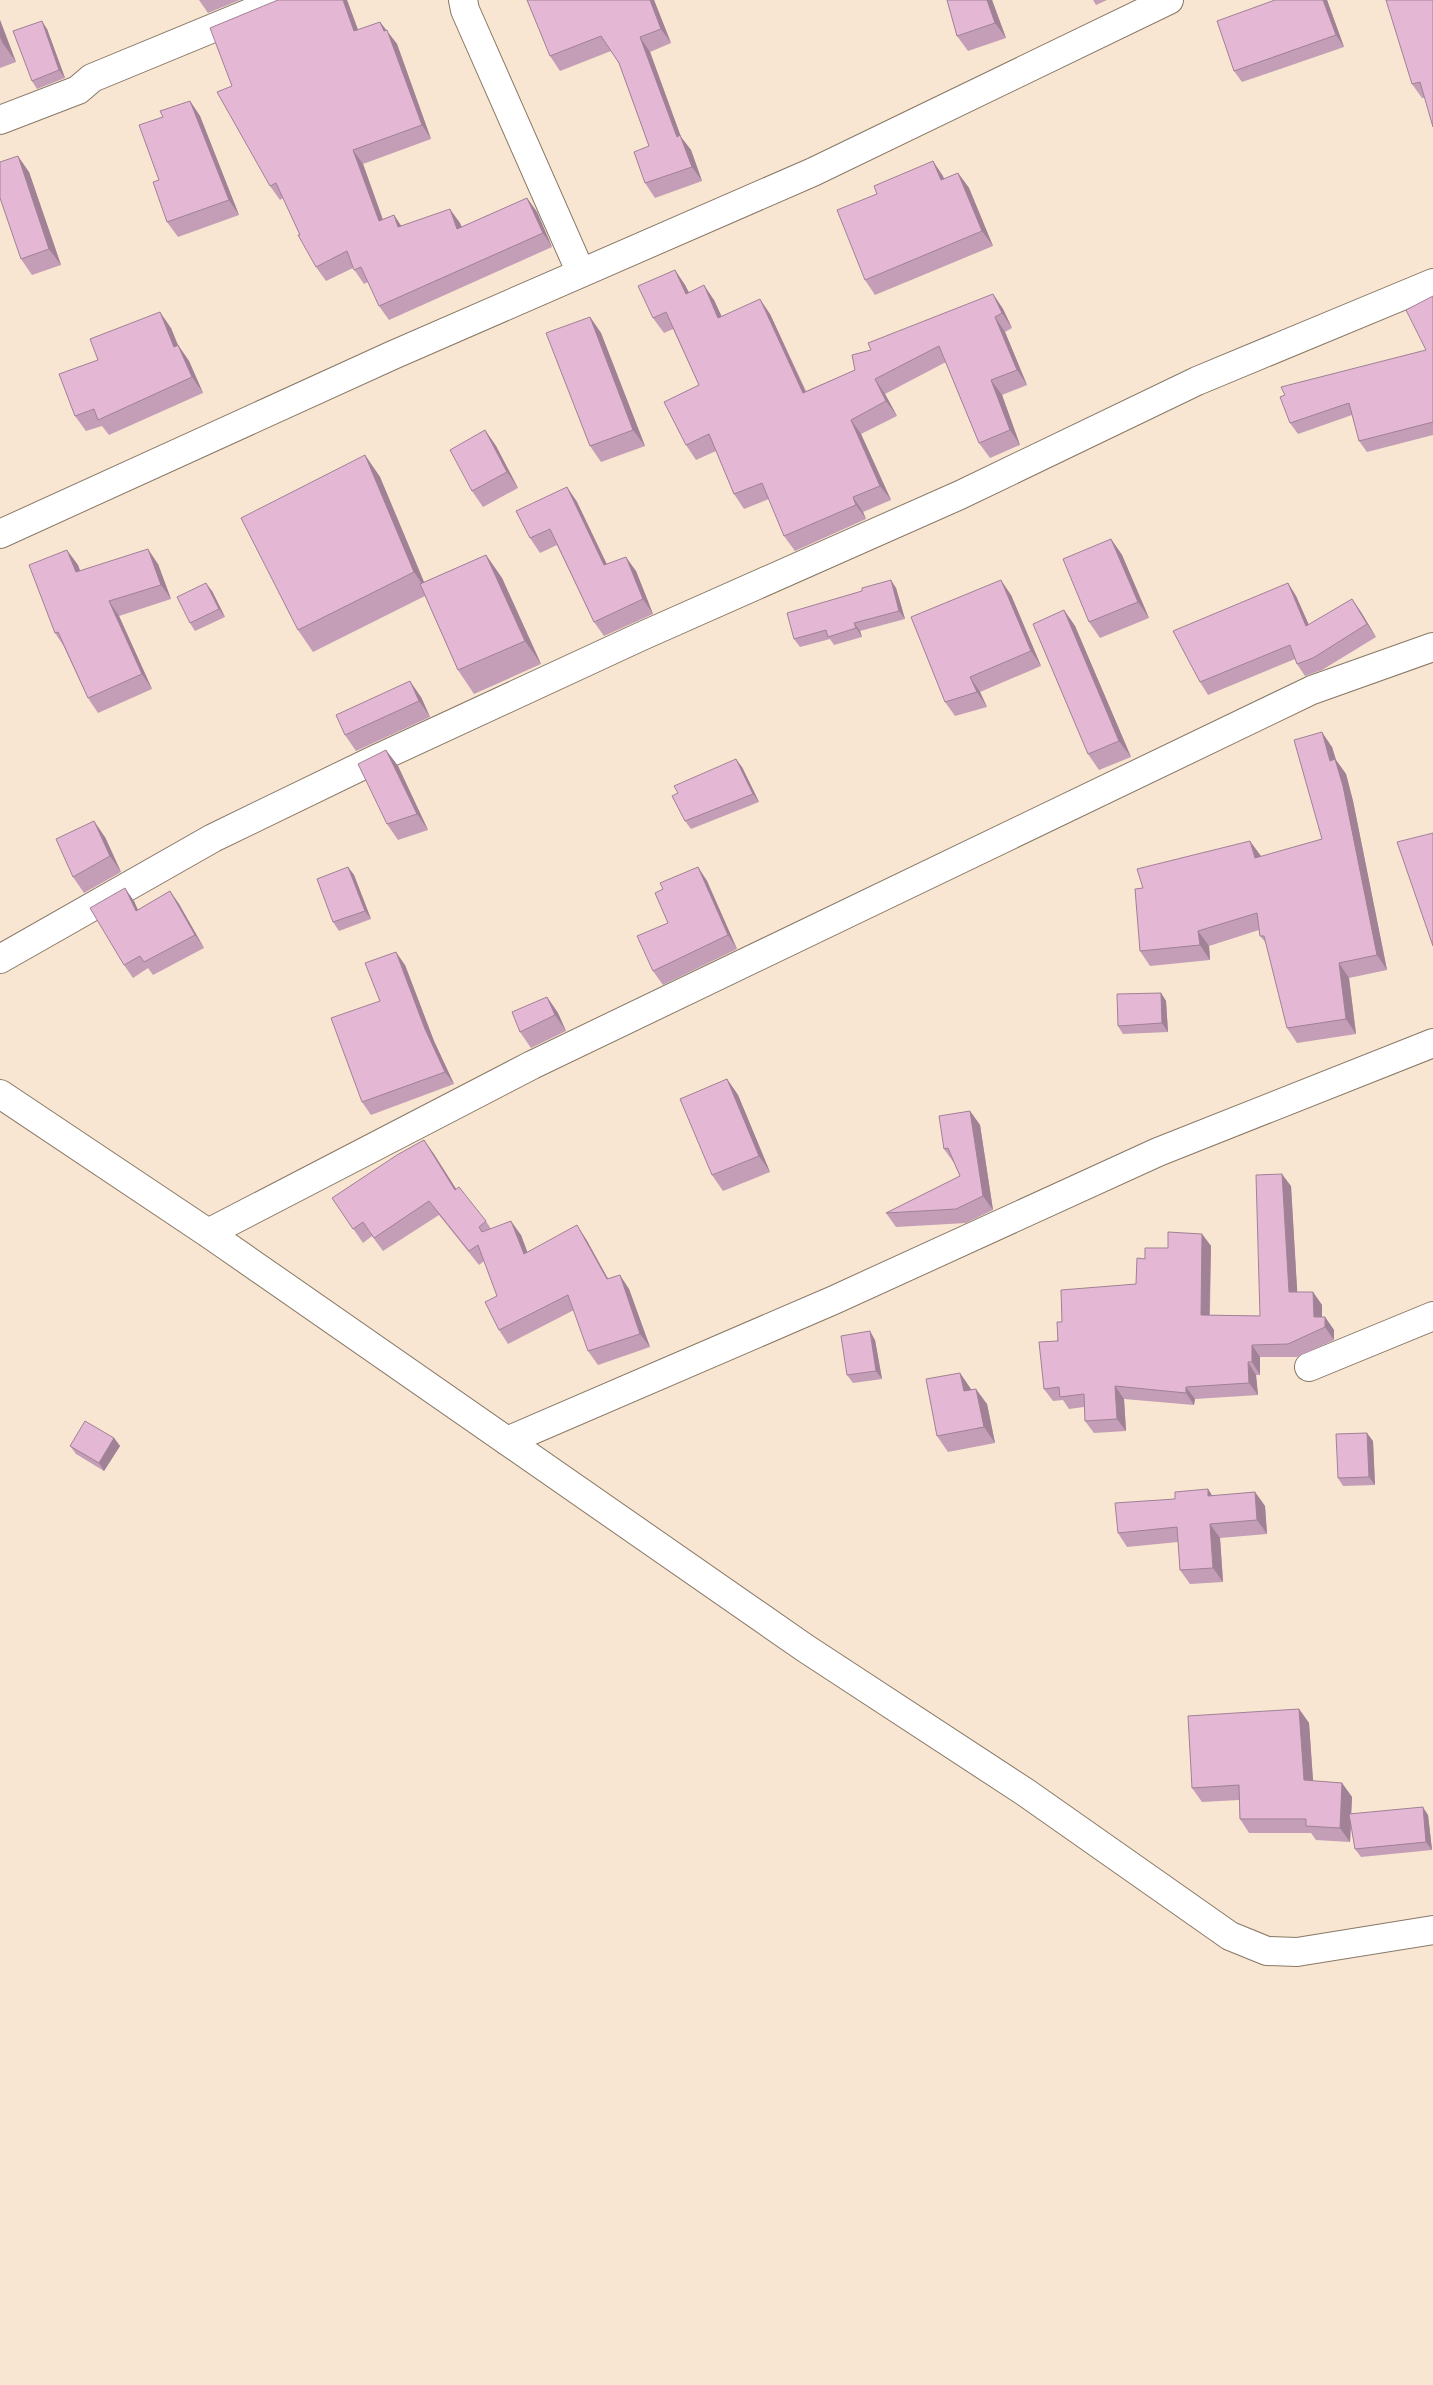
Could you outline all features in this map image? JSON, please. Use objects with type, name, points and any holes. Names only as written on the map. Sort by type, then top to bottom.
[{"type":"street","points":[[0,120],[78,90],[92,78],[281,0]]},
{"type":"street","points":[[463,0],[469,19],[581,273]]},
{"type":"street","points":[[0,534],[393,355],[813,172],[1170,0]]},
{"type":"street","points":[[0,959],[213,838],[374,760],[642,636],[960,495],[1197,381],[1433,283]]},
{"type":"street","points":[[208,1233],[532,1065],[1312,690],[1433,646]]},
{"type":"street","points":[[507,1441],[834,1300],[1158,1152],[1433,1042]]},
{"type":"street","points":[[0,1094],[208,1233],[797,1642],[1025,1792],[1230,1936],[1257,1948],[1277,1952],[1325,1949],[1433,1930]]},
{"type":"street","points":[[1309,1367],[1433,1316]]},
{"type":"building","points":[[278,0],[343,0],[354,31],[380,22],[384,31],[387,30],[422,125],[353,150],[379,221],[394,215],[398,227],[450,209],[457,229],[527,198],[543,233],[379,306],[361,267],[354,270],[347,251],[316,267],[298,235],[300,235],[276,183],[270,186],[217,92],[232,86],[210,28]]},
{"type":"building","points":[[527,0],[650,0],[661,29],[640,37],[677,137],[680,135],[692,167],[645,183],[634,152],[649,146],[619,63],[601,36],[550,56]]},
{"type":"building","points":[[947,0],[987,0],[995,23],[957,36]]},
{"type":"building","points":[[1275,0],[1323,0],[1336,35],[1234,71],[1217,21]]},
{"type":"building","points":[[1386,0],[1433,0],[1433,127],[1420,82],[1412,84]]},
{"type":"building","points":[[42,21],[59,70],[32,81],[13,31]]},
{"type":"building","points":[[190,101],[229,200],[167,222],[153,182],[159,180],[139,125],[163,117],[160,111]]},
{"type":"building","points":[[18,156],[49,249],[21,259],[0,198],[0,162]]},
{"type":"building","points":[[933,161],[941,180],[958,173],[982,231],[865,280],[837,210],[877,194],[874,186]]},
{"type":"building","points":[[675,270],[686,294],[704,285],[718,318],[760,299],[803,393],[855,370],[852,355],[871,350],[868,343],[993,294],[1002,313],[995,317],[1017,370],[991,380],[1010,430],[979,443],[939,346],[875,379],[886,401],[851,420],[880,486],[853,497],[856,505],[784,536],[762,483],[734,494],[709,434],[686,445],[664,402],[699,385],[666,312],[653,318],[638,286]]},
{"type":"building","points":[[1433,296],[1433,422],[1359,441],[1349,403],[1290,423],[1280,397],[1285,395],[1281,387],[1426,350],[1406,310]]},
{"type":"building","points":[[160,312],[174,347],[178,345],[192,377],[98,420],[94,409],[75,416],[59,374],[98,360],[90,339]]},
{"type":"building","points":[[590,317],[633,430],[590,446],[546,333]]},
{"type":"building","points":[[485,430],[507,472],[472,491],[450,450]]},
{"type":"building","points":[[365,455],[414,572],[298,630],[241,518]]},
{"type":"building","points":[[567,487],[604,565],[626,557],[643,599],[594,622],[550,529],[530,538],[516,511]]},
{"type":"building","points":[[1111,539],[1138,602],[1089,622],[1063,559]]},
{"type":"building","points":[[148,549],[161,585],[109,601],[142,674],[88,698],[58,632],[55,633],[29,565],[67,550],[76,572]]},
{"type":"building","points":[[486,555],[525,641],[458,670],[420,584]]},
{"type":"building","points":[[891,580],[899,611],[854,623],[856,628],[828,637],[826,630],[794,639],[787,613],[862,591],[862,588]]},
{"type":"building","points":[[1001,580],[1031,651],[970,677],[977,692],[945,702],[911,617]]},
{"type":"building","points":[[206,583],[219,609],[190,623],[177,597]]},
{"type":"building","points":[[1288,583],[1306,626],[1352,599],[1367,624],[1313,658],[1297,664],[1290,645],[1200,682],[1173,631]]},
{"type":"building","points":[[1064,610],[1119,741],[1088,754],[1033,624]]},
{"type":"building","points":[[410,681],[419,701],[345,735],[336,715]]},
{"type":"building","points":[[1322,732],[1330,761],[1335,759],[1343,786],[1377,955],[1339,963],[1346,1019],[1287,1028],[1264,936],[1260,936],[1257,913],[1198,931],[1200,945],[1140,951],[1135,889],[1143,888],[1137,869],[1250,841],[1255,858],[1322,839],[1294,740]]},
{"type":"building","points":[[386,750],[417,814],[387,824],[358,764]]},
{"type":"building","points":[[736,759],[753,794],[685,821],[672,796],[678,793],[674,786]]},
{"type":"building","points":[[94,821],[110,856],[73,877],[56,839]]},
{"type":"building","points":[[1433,833],[1433,946],[1397,842]]},
{"type":"building","points":[[348,867],[365,911],[333,922],[317,879]]},
{"type":"building","points":[[698,867],[728,935],[653,971],[637,936],[668,923],[655,893],[663,889],[660,883]]},
{"type":"building","points":[[125,888],[136,911],[170,891],[195,935],[144,962],[140,956],[124,965],[90,908]]},
{"type":"building","points":[[396,952],[425,1029],[445,1072],[362,1102],[331,1018],[380,1001],[365,963]]},
{"type":"building","points":[[1161,993],[1162,1023],[1118,1026],[1117,994]]},
{"type":"building","points":[[547,997],[555,1015],[520,1032],[512,1012]]},
{"type":"building","points":[[727,1079],[759,1156],[712,1175],[680,1099]]},
{"type":"building","points":[[970,1111],[983,1196],[956,1209],[886,1213],[960,1176],[948,1148],[944,1149],[939,1116]]},
{"type":"building","points":[[424,1140],[455,1190],[459,1187],[486,1221],[479,1227],[482,1232],[511,1221],[524,1254],[577,1225],[607,1279],[620,1275],[640,1334],[588,1351],[568,1295],[499,1330],[485,1302],[497,1296],[478,1245],[469,1251],[429,1201],[374,1238],[363,1222],[353,1229],[332,1198],[397,1155]]},
{"type":"building","points":[[1282,1174],[1289,1292],[1313,1292],[1314,1317],[1325,1317],[1325,1327],[1288,1344],[1252,1345],[1252,1362],[1248,1362],[1249,1383],[1186,1387],[1186,1393],[1115,1386],[1117,1419],[1085,1421],[1084,1394],[1060,1397],[1059,1387],[1044,1389],[1039,1342],[1058,1341],[1057,1322],[1062,1322],[1061,1290],[1136,1284],[1137,1258],[1145,1259],[1145,1248],[1168,1248],[1168,1232],[1202,1234],[1201,1315],[1260,1316],[1256,1175]]},
{"type":"building","points":[[870,1331],[876,1371],[847,1375],[841,1336]]},
{"type":"building","points":[[960,1373],[964,1391],[976,1389],[984,1427],[937,1436],[926,1379]]},
{"type":"building","points":[[85,1421],[114,1438],[99,1463],[70,1446]]},
{"type":"building","points":[[1367,1433],[1369,1477],[1338,1478],[1336,1434]]},
{"type":"building","points":[[1208,1489],[1208,1496],[1255,1492],[1257,1520],[1210,1524],[1213,1568],[1180,1570],[1177,1527],[1118,1533],[1115,1503],[1175,1499],[1175,1492]]},
{"type":"building","points":[[1299,1709],[1304,1780],[1342,1783],[1340,1828],[1306,1826],[1306,1819],[1240,1819],[1239,1785],[1192,1788],[1188,1716]]},
{"type":"building","points":[[1423,1807],[1426,1842],[1355,1849],[1349,1814]]}]
